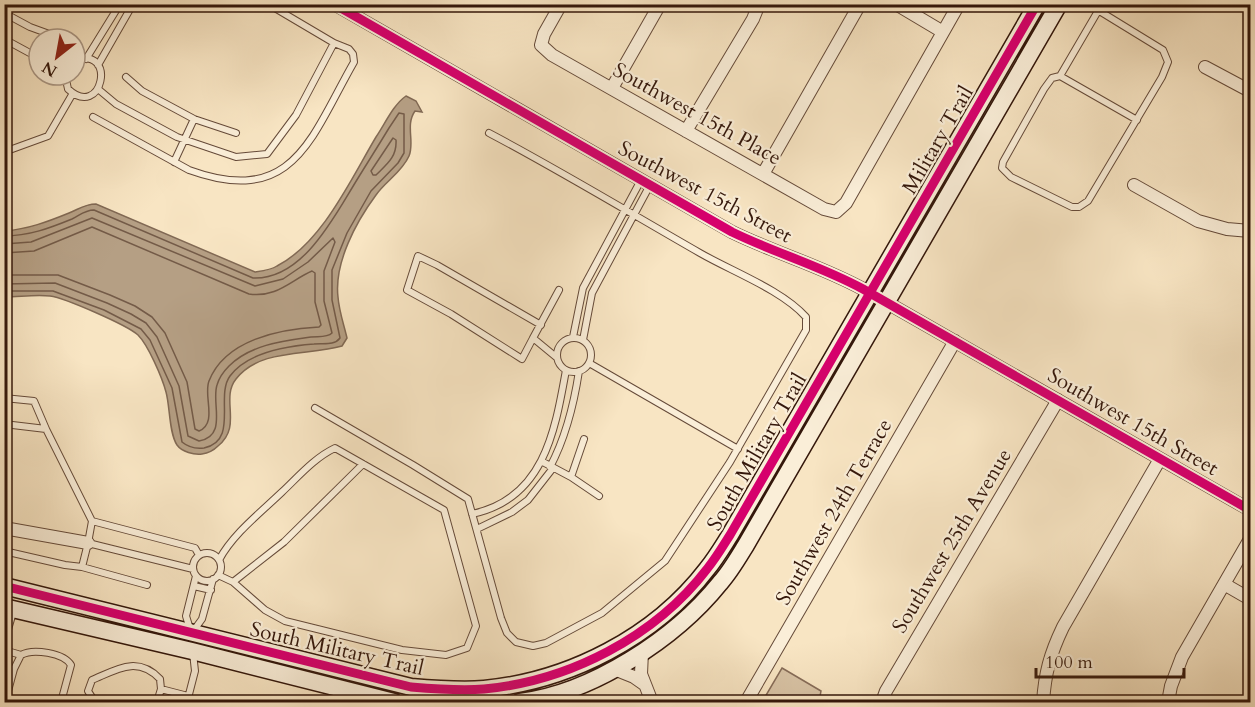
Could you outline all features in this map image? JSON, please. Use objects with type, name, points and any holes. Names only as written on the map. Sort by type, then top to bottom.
[{"type":"street","name":"Southwest 15th Street","points":[[334,4],[755,244],[819,268],[870,293],[1251,510]]},
{"type":"street","name":"Southwest 15th Place","points":[[561,4],[544,34],[541,45],[552,55],[824,209],[836,212],[846,203],[943,32]]},
{"type":"street","points":[[612,88],[660,4]]},
{"type":"street","points":[[686,131],[753,19],[759,4]]},
{"type":"street","points":[[763,174],[860,4]]},
{"type":"street","points":[[896,4],[943,32],[959,4]]},
{"type":"street","name":"Military Trail","points":[[870,293],[1037,4]]},
{"type":"street","name":"Military Trail","points":[[887,303],[1059,4]]},
{"type":"street","points":[[1205,67],[1251,91]]},
{"type":"street","points":[[1134,185],[1198,221],[1227,229],[1251,231]]},
{"type":"street","name":"South Military Trail","points":[[4,586],[411,687],[444,690],[484,689],[548,677],[620,645],[657,619],[707,570],[730,535],[870,293]]},
{"type":"street","name":"South Military Trail","points":[[520,702],[557,694],[614,669],[669,634],[721,583],[746,545],[887,303]]},
{"type":"street","name":"Southwest 24th Terrace","points":[[746,702],[955,341]]},
{"type":"street","name":"Southwest 25th Avenue","points":[[882,702],[886,691],[1058,400]]},
{"type":"street","points":[[1043,702],[1045,674],[1055,643],[1160,459]]},
{"type":"street","points":[[4,528],[88,543]]},
{"type":"street","points":[[1167,702],[1182,657],[1251,539]]},
{"type":"street","points":[[1224,584],[1251,599]]},
{"type":"street","name":"South Military Trail","points":[[9,608],[394,702]]},
{"type":"street","points":[[642,652],[640,666],[651,697],[650,702]]},
{"type":"street","points":[[614,669],[634,676],[645,685]]},
{"type":"lane","points":[[87,57],[120,4]]},
{"type":"lane","points":[[98,65],[133,4]]},
{"type":"lane","points":[[93,117],[204,176],[244,182],[280,171],[294,161],[306,146],[354,62],[353,54],[349,49],[334,43],[268,4]]},
{"type":"lane","points":[[1088,4],[1163,50],[1168,62],[1162,76],[1137,120],[1088,201],[1079,207],[1072,207],[1011,177],[1002,168],[1003,162],[1052,78],[1060,76],[1137,120]]},
{"type":"lane","points":[[1060,76],[1098,11]]},
{"type":"lane","points":[[4,13],[30,27]]},
{"type":"lane","points":[[4,39],[27,51]]},
{"type":"lane","points":[[98,89],[116,104],[185,140],[236,157],[267,154],[296,115],[334,43]]},
{"type":"lane","points":[[68,87],[78,95],[89,95],[98,89],[102,77],[98,65],[87,60]]},
{"type":"lane","points":[[126,77],[142,91],[194,119],[237,133]]},
{"type":"lane","points":[[4,152],[48,136],[73,93]]},
{"type":"lane","points":[[174,162],[194,119]]},
{"type":"lane","points":[[315,408],[468,499],[501,618],[507,633],[516,642],[533,646],[546,642],[602,613],[665,561],[704,504],[806,330],[806,317],[797,307],[782,297],[699,253],[625,208],[489,134]]},
{"type":"lane","points":[[573,337],[582,288],[625,208],[645,182]]},
{"type":"lane","points":[[583,340],[592,293],[635,214],[645,182]]},
{"type":"lane","points":[[540,325],[418,256],[407,290],[451,314],[522,359],[540,325],[558,290]]},
{"type":"lane","points":[[477,529],[512,512],[528,500],[552,467],[566,429],[579,371],[589,363],[591,353],[583,340],[573,337],[558,346],[556,357],[558,363],[566,370],[579,371]]},
{"type":"lane","points":[[533,338],[556,357]]},
{"type":"lane","points":[[589,363],[738,449]]},
{"type":"lane","points":[[472,513],[487,511],[510,500],[533,475],[541,461],[558,412],[566,370]]},
{"type":"lane","points":[[4,398],[34,401],[92,521],[82,567]]},
{"type":"lane","points":[[4,424],[46,429]]},
{"type":"lane","points":[[571,477],[584,439]]},
{"type":"lane","points":[[88,543],[195,572],[204,580],[216,577],[233,582],[265,610],[285,621],[402,650],[446,655],[467,648],[476,626],[444,510],[335,448],[322,454],[226,547],[219,560],[220,567],[216,577],[210,590],[202,619],[192,633]]},
{"type":"lane","points":[[541,461],[571,477],[599,496]]},
{"type":"lane","points":[[233,582],[284,542],[363,464]]},
{"type":"lane","points":[[92,521],[195,548],[199,555]]},
{"type":"lane","points":[[4,551],[82,567],[147,585]]},
{"type":"lane","points":[[160,689],[188,699],[195,671],[192,633],[186,616],[194,585],[194,561],[199,555],[212,554],[219,560]]},
{"type":"lane","points":[[194,585],[210,590]]},
{"type":"lane","points":[[4,644],[9,608]]},
{"type":"lane","points":[[4,650],[21,655],[34,650],[63,657],[69,662],[71,665],[61,702]]},
{"type":"lane","points":[[5,702],[14,669],[21,655]]},
{"type":"lane","points":[[95,702],[88,691],[92,680],[126,665],[137,667],[160,679],[157,702]]},
{"type":"shaded area","points":[[782,668],[821,691],[819,702],[762,702]]},
{"type":"water","points":[[406,96],[416,101],[422,112],[415,111],[412,116],[411,151],[402,167],[384,185],[361,218],[348,243],[339,271],[340,313],[347,338],[342,346],[271,358],[246,369],[232,387],[229,430],[225,438],[211,451],[202,454],[192,453],[182,450],[177,445],[172,434],[164,386],[150,353],[138,335],[109,319],[58,298],[39,295],[5,297],[5,231],[37,225],[92,204],[255,272],[275,267],[293,256],[322,226],[346,190],[389,115]]},
{"type":"cycle path","points":[[334,4],[732,232],[831,273],[863,289],[1250,510]]},
{"type":"cycle path","points":[[4,586],[411,687],[466,690],[516,684],[547,676],[608,652],[636,635],[662,615],[686,593],[719,552],[1037,4]]}]
